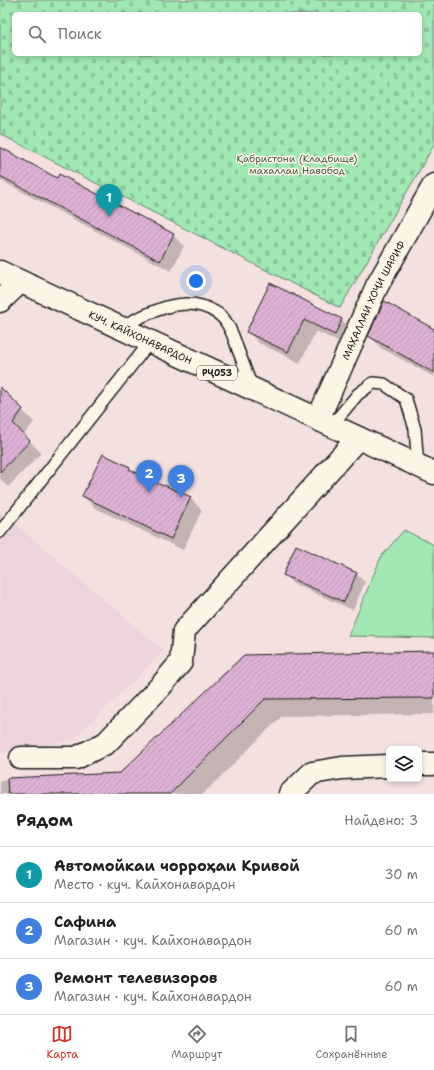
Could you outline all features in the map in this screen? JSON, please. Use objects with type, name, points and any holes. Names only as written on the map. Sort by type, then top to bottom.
[{"type":"street","name":"МАҲАЛЛАИ ХОҶИ ШАРИФ","points":[[325,423],[377,286],[434,185]]},
{"type":"street","name":"КУЧ. КАЙХОНАВАРДОН","points":[[0,272],[426,470]]},
{"type":"street","points":[[0,301],[20,282]]},
{"type":"street","points":[[21,758],[76,758],[106,743],[160,687],[180,662],[184,631],[358,438]]},
{"type":"street","points":[[422,764],[434,764]]},
{"type":"street","points":[[290,794],[312,773],[342,768],[386,766]]},
{"type":"lane","points":[[119,328],[164,307],[198,304],[207,307],[220,315],[226,321],[253,390]]},
{"type":"lane","points":[[0,532],[150,342]]},
{"type":"lane","points":[[325,423],[373,383],[384,384],[406,399],[426,470]]},
{"type":"shaded area","points":[[0,511],[164,651],[73,740],[0,753]]},
{"type":"green space","name":"Қабристони (Кладбище) махаллаи Навобод","points":[[0,0],[434,0],[434,145],[340,308],[0,134]]},
{"type":"green space","points":[[404,530],[434,545],[434,638],[348,636],[381,557]]},
{"type":"building","points":[[0,147],[57,178],[59,174],[174,234],[160,261],[0,176]]},
{"type":"building","points":[[270,283],[342,319],[335,335],[304,320],[288,352],[246,332]]},
{"type":"building","points":[[384,301],[434,329],[434,373],[368,336]]},
{"type":"building","points":[[0,387],[23,409],[13,423],[30,441],[0,472]]},
{"type":"building","points":[[103,454],[130,467],[129,469],[163,486],[164,485],[191,497],[171,539],[82,496]]},
{"type":"building","points":[[296,545],[357,573],[344,602],[283,575]]},
{"type":"building","points":[[434,651],[434,698],[265,699],[170,794],[8,794],[7,778],[120,773],[244,655]]},
{"type":"place","name":"Автомойкаи чорроҳаи Кривой","points":[[109,217]]},
{"type":"place","name":"Сафина","points":[[149,493]]},
{"type":"place","name":"Ремонт телевизоров","points":[[181,498]]}]
